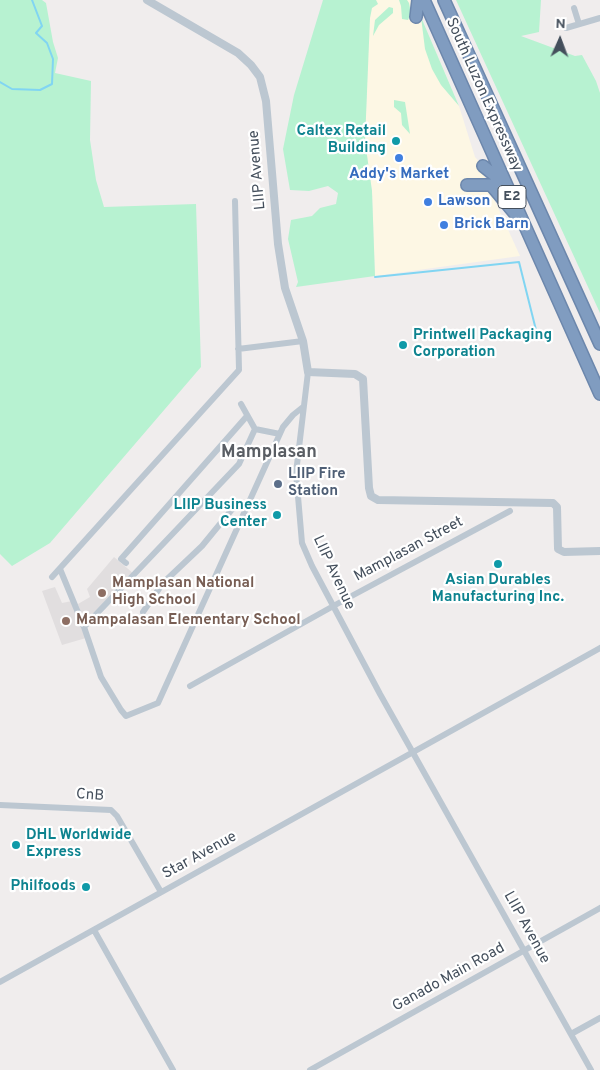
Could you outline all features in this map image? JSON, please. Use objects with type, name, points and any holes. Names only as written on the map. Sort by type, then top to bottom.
[{"type":"highway","points":[[416,17],[418,0]]},
{"type":"highway","name":"South Luzon Expressway","points":[[424,0],[600,394]]},
{"type":"highway","name":"South Luzon Expressway","points":[[444,0],[600,344]]},
{"type":"highway","points":[[483,166],[506,184]]},
{"type":"highway","points":[[467,185],[490,184],[526,227]]},
{"type":"street","name":"LIIP Avenue","points":[[147,0],[238,53],[260,77],[266,102],[282,275],[303,340],[308,372],[296,473],[302,543],[333,606],[412,752],[591,1070]]},
{"type":"street","points":[[574,8],[579,24]]},
{"type":"street","points":[[566,28],[600,18]]},
{"type":"street","points":[[52,577],[239,370],[235,201]]},
{"type":"street","points":[[238,349],[303,340]]},
{"type":"street","points":[[308,372],[355,374],[363,379],[369,490],[374,498],[553,503],[556,507],[558,549],[564,552],[600,551]]},
{"type":"street","points":[[241,404],[255,429],[280,434]]},
{"type":"street","points":[[60,569],[84,627],[101,677],[121,710],[126,716],[158,703],[249,506],[280,434],[293,415],[303,407]]},
{"type":"street","points":[[126,563],[121,559],[247,416]]},
{"type":"street","points":[[84,627],[239,464],[255,429]]},
{"type":"street","points":[[143,612],[163,583],[202,546],[238,502],[249,506]]},
{"type":"street","name":"Mamplasan Street","points":[[190,686],[333,606],[510,511]]},
{"type":"street","name":"Star Avenue","points":[[0,982],[600,648]]},
{"type":"street","name":"CnB","points":[[0,805],[111,810],[161,892]]},
{"type":"street","name":"Ganado Main Road","points":[[310,1070],[600,908]]},
{"type":"street","points":[[94,930],[173,1070]]},
{"type":"street","points":[[571,1034],[600,1018]]},
{"type":"shaded area","points":[[370,0],[410,0],[421,17],[459,106],[475,157],[483,166],[485,179],[520,256],[375,276],[372,191],[365,141]]},
{"type":"shaded area","name":"Mamplasan National High School","points":[[114,557],[134,574],[85,624],[78,604],[90,597],[87,589]]},
{"type":"shaded area","name":"Mampalasan Elementary School","points":[[55,587],[62,603],[72,601],[86,638],[62,645],[42,591]]},
{"type":"green space","points":[[0,0],[42,0],[46,3],[58,58],[55,73],[91,81],[90,140],[96,180],[104,207],[196,204],[201,367],[50,543],[12,566],[0,554]]},
{"type":"green space","points":[[323,0],[376,0],[378,4],[372,8],[370,18],[365,141],[372,191],[375,276],[296,287],[298,282],[288,239],[291,220],[312,216],[320,208],[336,204],[338,193],[328,186],[309,191],[290,190],[283,149],[294,95]]},
{"type":"green space","points":[[399,0],[407,0],[409,3],[411,13],[408,20],[402,19]]},
{"type":"green space","points":[[456,0],[541,0],[539,32],[521,36],[575,56],[582,55],[596,81],[600,93],[600,313]]},
{"type":"green space","points":[[389,7],[393,8],[393,13],[379,25],[373,36],[375,20]]},
{"type":"green space","points":[[421,17],[459,106],[441,85],[432,69],[425,49]]},
{"type":"green space","points":[[394,100],[405,102],[410,134],[402,125],[401,113],[394,107]]},
{"type":"waterway","points":[[0,82],[12,89],[40,90],[52,84],[53,59],[47,43],[36,33],[42,26],[32,0]]},
{"type":"waterway","points":[[375,277],[519,262],[538,338],[551,337]]},
{"type":"place","name":"Caltex Retail Building","points":[[396,141]]},
{"type":"place","name":"Addy's Market","points":[[399,158]]},
{"type":"place","name":"Lawson","points":[[428,202]]},
{"type":"place","name":"Brick Barn","points":[[444,225]]},
{"type":"place","name":"Printwell Packaging Corporation","points":[[403,345]]},
{"type":"place","name":"LIIP Fire Station","points":[[278,484]]},
{"type":"place","name":"LIIP Business Center","points":[[277,515]]},
{"type":"place","name":"Asian Durables Manufacturing Inc.","points":[[498,564]]},
{"type":"place","name":"Mamplasan National High School","points":[[102,593]]},
{"type":"place","name":"Mampalasan Elementary School","points":[[66,621]]},
{"type":"place","name":"DHL Worldwide Express","points":[[16,845]]},
{"type":"place","name":"Philfoods","points":[[86,887]]},
{"type":"district","name":"Mamplasan","points":[[269,453]]}]
